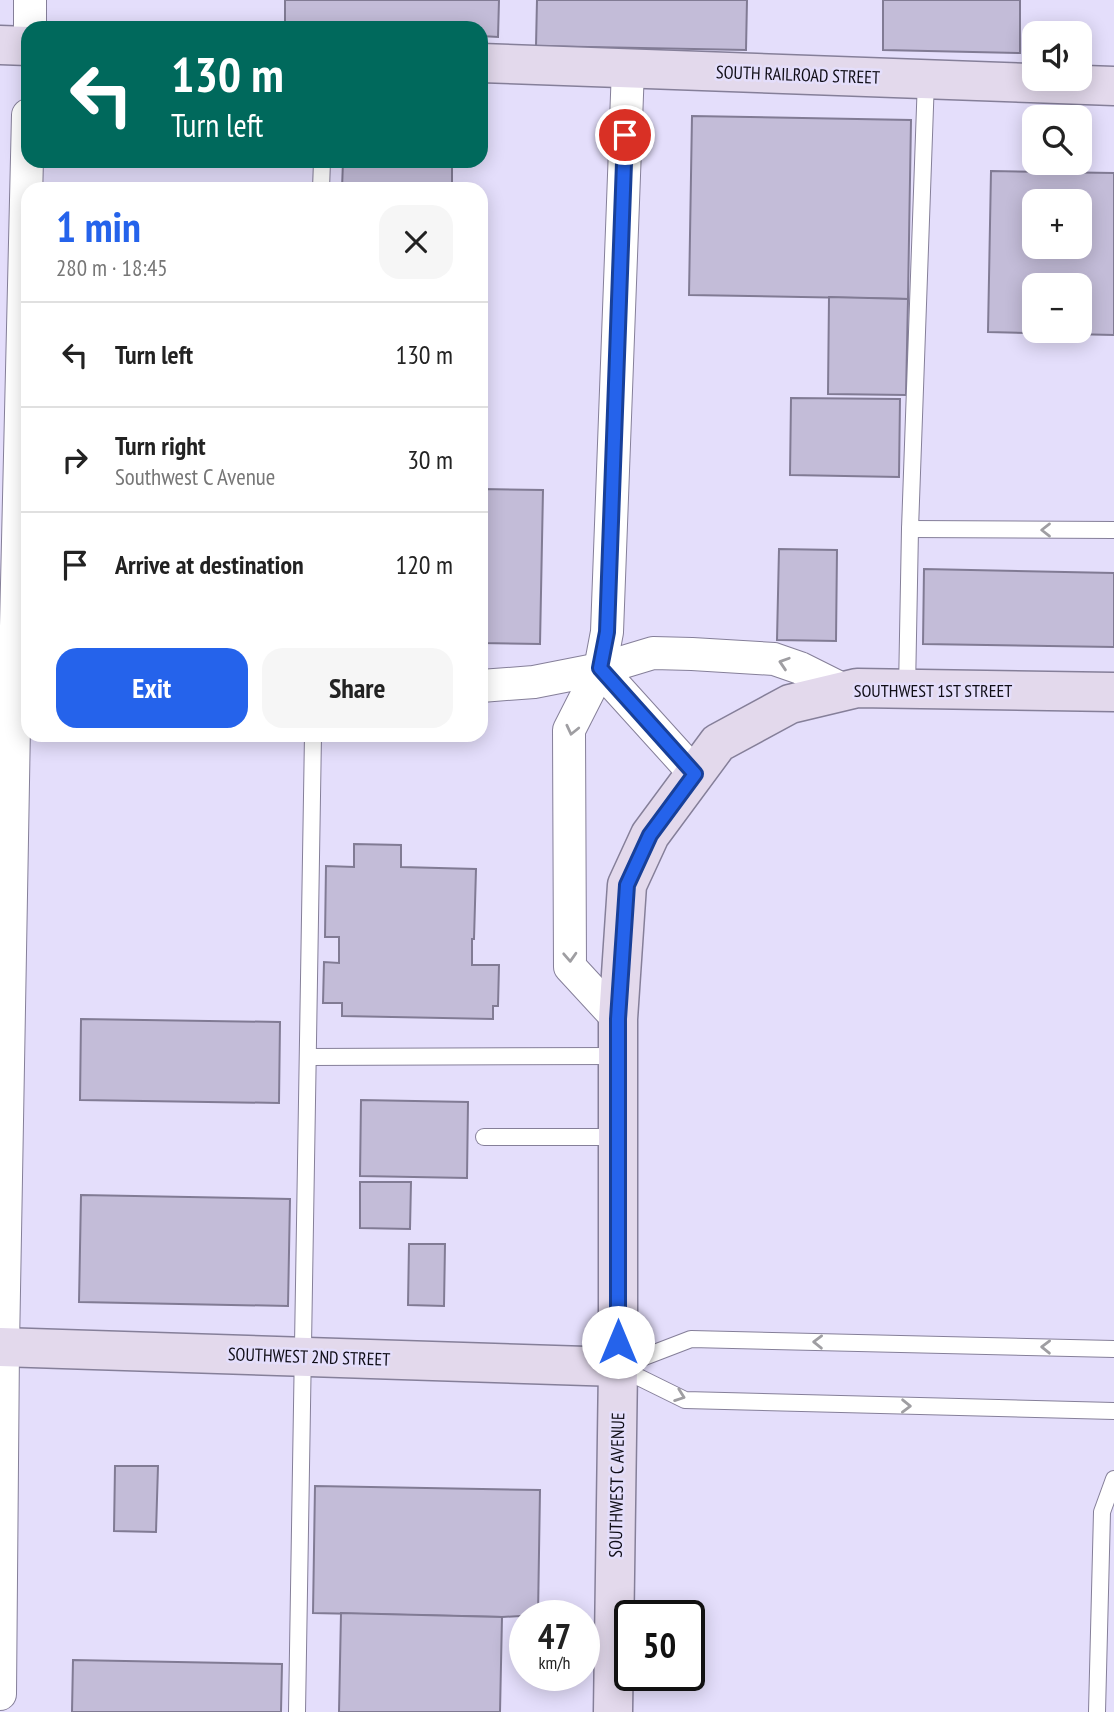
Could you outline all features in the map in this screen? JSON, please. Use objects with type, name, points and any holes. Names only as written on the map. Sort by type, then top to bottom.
[{"type":"main road","points":[[0,45],[21,46]]},
{"type":"main road","name":"SOUTH RAILROAD STREET","points":[[488,63],[1114,86]]},
{"type":"main road","name":"SOUTHWEST 1ST STREET","points":[[695,774],[718,743],[790,704],[858,688],[1114,692]]},
{"type":"main road","name":"SOUTHWEST C AVENUE","points":[[613,1712],[618,1367],[618,1037],[627,885],[650,835],[695,774]]},
{"type":"main road","name":"SOUTHWEST 2ND STREET","points":[[2,1347],[618,1367]]},
{"type":"street","points":[[30,0],[30,21]]},
{"type":"street","points":[[618,1037],[570,967],[569,730],[600,668],[607,632],[628,68]]},
{"type":"street","points":[[0,1694],[2,1347],[21,392]]},
{"type":"street","points":[[488,685],[534,682],[653,653],[774,659],[800,668],[846,691]]},
{"type":"street","points":[[600,668],[695,774]]},
{"type":"lane","points":[[907,689],[926,79]]},
{"type":"lane","points":[[910,529],[1114,530]]},
{"type":"lane","points":[[297,1712],[313,742]]},
{"type":"lane","points":[[308,1057],[618,1037]]},
{"type":"lane","points":[[484,1137],[618,1137]]},
{"type":"lane","points":[[618,1367],[691,1339],[1114,1349]]},
{"type":"lane","points":[[618,1367],[685,1400],[1114,1411]]},
{"type":"lane","points":[[1097,1712],[1102,1512],[1114,1479]]},
{"type":"building","points":[[285,0],[499,0],[498,37],[488,36],[488,21],[285,21]]},
{"type":"building","points":[[537,0],[747,0],[746,50],[536,46]]},
{"type":"building","points":[[883,0],[1020,0],[1020,53],[883,50]]},
{"type":"building","points":[[692,116],[911,120],[908,299],[689,295]]},
{"type":"building","points":[[343,168],[452,168],[452,182],[342,182]]},
{"type":"building","points":[[991,171],[1022,172],[1022,175],[1114,173],[1114,335],[1092,334],[1092,273],[1022,273],[1022,333],[988,332]]},
{"type":"building","points":[[829,297],[908,299],[906,395],[828,394]]},
{"type":"building","points":[[791,398],[900,399],[899,477],[790,475]]},
{"type":"building","points":[[488,489],[543,490],[540,644],[488,643]]},
{"type":"building","points":[[779,549],[837,550],[836,641],[777,640]]},
{"type":"building","points":[[924,569],[1114,573],[1114,647],[923,644]]},
{"type":"building","points":[[354,844],[401,845],[401,867],[476,869],[472,965],[499,965],[498,1006],[493,1006],[493,1019],[342,1016],[342,1003],[323,1003],[324,962],[339,963],[339,937],[325,937],[326,866],[354,867]]},
{"type":"building","points":[[81,1019],[280,1022],[279,1103],[80,1100]]},
{"type":"building","points":[[361,1100],[468,1102],[467,1178],[360,1176]]},
{"type":"building","points":[[360,1182],[411,1182],[410,1229],[360,1228]]},
{"type":"building","points":[[81,1195],[290,1199],[288,1306],[79,1302]]},
{"type":"building","points":[[409,1244],[445,1244],[444,1306],[408,1305]]},
{"type":"building","points":[[115,1466],[158,1466],[156,1532],[114,1531]]},
{"type":"building","points":[[315,1486],[540,1490],[538,1600],[509,1600],[509,1617],[313,1613]]},
{"type":"building","points":[[341,1613],[502,1617],[500,1712],[339,1712]]},
{"type":"building","points":[[73,1660],[282,1664],[281,1712],[72,1712]]},
{"type":"route","points":[[618,1342],[618,1019],[627,885],[650,835],[695,774],[600,668],[607,632],[625,135]]}]
